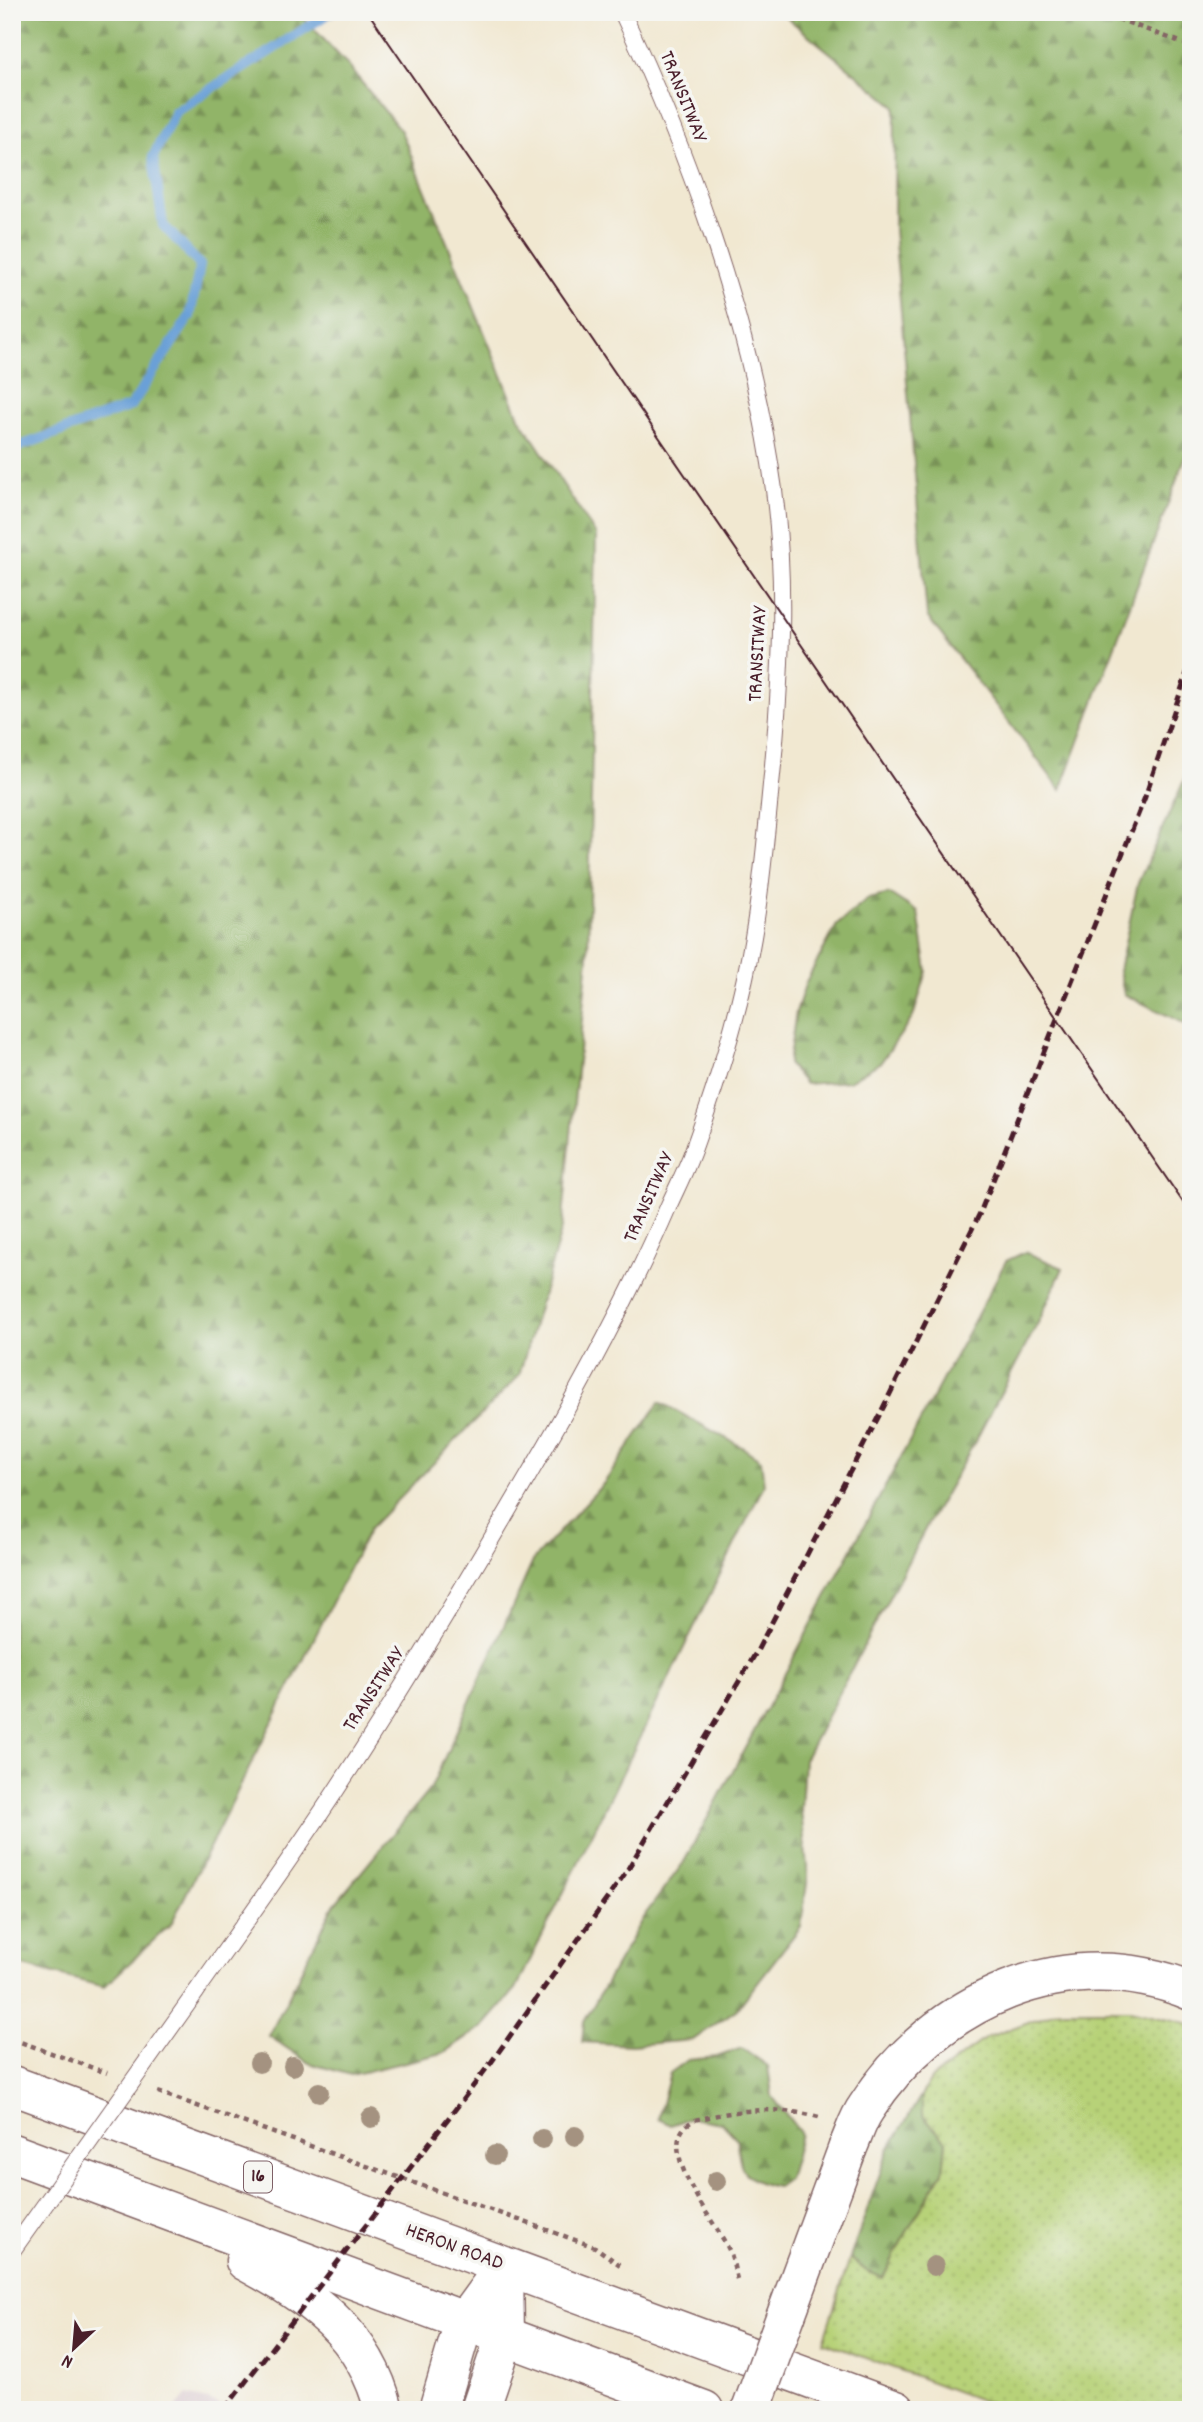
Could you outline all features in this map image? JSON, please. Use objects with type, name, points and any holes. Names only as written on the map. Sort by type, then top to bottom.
[{"type":"main road","points":[[751,2410],[839,2133],[864,2110],[915,2047],[978,2001],[1012,1987],[1053,1978],[1095,1973],[1136,1976],[1178,1986],[1191,1992]]},
{"type":"main road","name":"HERON ROAD","points":[[12,2085],[896,2410]]},
{"type":"main road","points":[[12,2153],[704,2410]]},
{"type":"main road","points":[[126,2196],[288,2284],[325,2311],[348,2335],[367,2364],[380,2392],[384,2410]]},
{"type":"main road","points":[[438,2410],[464,2322],[504,2267]]},
{"type":"main road","points":[[480,2410],[505,2336],[504,2267]]},
{"type":"lane","name":"TRANSITWAY","points":[[12,2250],[197,1992],[344,1779],[453,1606],[572,1401],[642,1268],[693,1151],[730,1037],[753,939],[766,842],[777,719],[782,594],[770,460],[747,355],[714,246],[661,101],[622,12]]},
{"type":"path","points":[[1099,12],[1191,46]]},
{"type":"path","points":[[12,2039],[108,2073]]},
{"type":"path","points":[[155,2091],[595,2247],[621,2266]]},
{"type":"path","points":[[737,2279],[729,2249],[680,2164],[679,2141],[684,2129],[693,2121],[735,2112],[789,2110],[839,2133]]},
{"type":"shaded area","points":[[187,2395],[208,2400],[228,2410],[174,2410]]},
{"type":"green space","points":[[12,12],[298,12],[346,63],[401,131],[519,417],[596,535],[588,957],[562,1228],[519,1376],[369,1529],[171,1924],[104,1987],[12,1963]]},
{"type":"green space","points":[[780,12],[1191,12],[1191,442],[1061,790],[927,616],[894,230],[895,106]]},
{"type":"green space","points":[[1191,765],[1191,1027],[1124,994],[1119,970],[1138,883]]},
{"type":"green space","points":[[890,894],[918,912],[927,971],[913,1017],[881,1062],[849,1081],[805,1084],[788,1064],[796,1012],[806,982],[837,925],[868,899]]},
{"type":"green space","points":[[1025,1252],[1063,1268],[1040,1319],[924,1531],[804,1760],[801,1810],[808,1876],[801,1926],[737,2009],[693,2040],[632,2045],[582,2042],[584,2022],[644,1916],[684,1862],[1006,1261]]},
{"type":"green space","points":[[660,1402],[761,1460],[764,1485],[516,1989],[484,2026],[443,2053],[351,2075],[309,2063],[269,2036],[334,1905],[431,1788],[534,1559],[604,1483]]},
{"type":"green space","points":[[1060,2010],[1130,2010],[1191,2024],[1191,2410],[1007,2410],[823,2342],[850,2258],[868,2272],[883,2277],[943,2171],[946,2141],[921,2115],[922,2094],[932,2078],[986,2038]]},
{"type":"green space","points":[[742,2048],[768,2066],[772,2096],[801,2134],[788,2179],[777,2187],[757,2182],[746,2173],[740,2160],[738,2140],[722,2123],[690,2118],[671,2125],[658,2119],[670,2073],[688,2060],[717,2057]]},
{"type":"green space","points":[[922,2094],[922,2115],[946,2141],[943,2171],[883,2278],[868,2272],[850,2258],[888,2151]]},
{"type":"waterway","points":[[12,449],[131,406],[190,316],[200,265],[163,225],[153,157],[175,112],[331,12]]},
{"type":"tram line","points":[[368,12],[1191,1214]]},
{"type":"railway","points":[[224,2410],[490,2064],[626,1872],[757,1651],[980,1213],[1145,797],[1191,661]]}]
